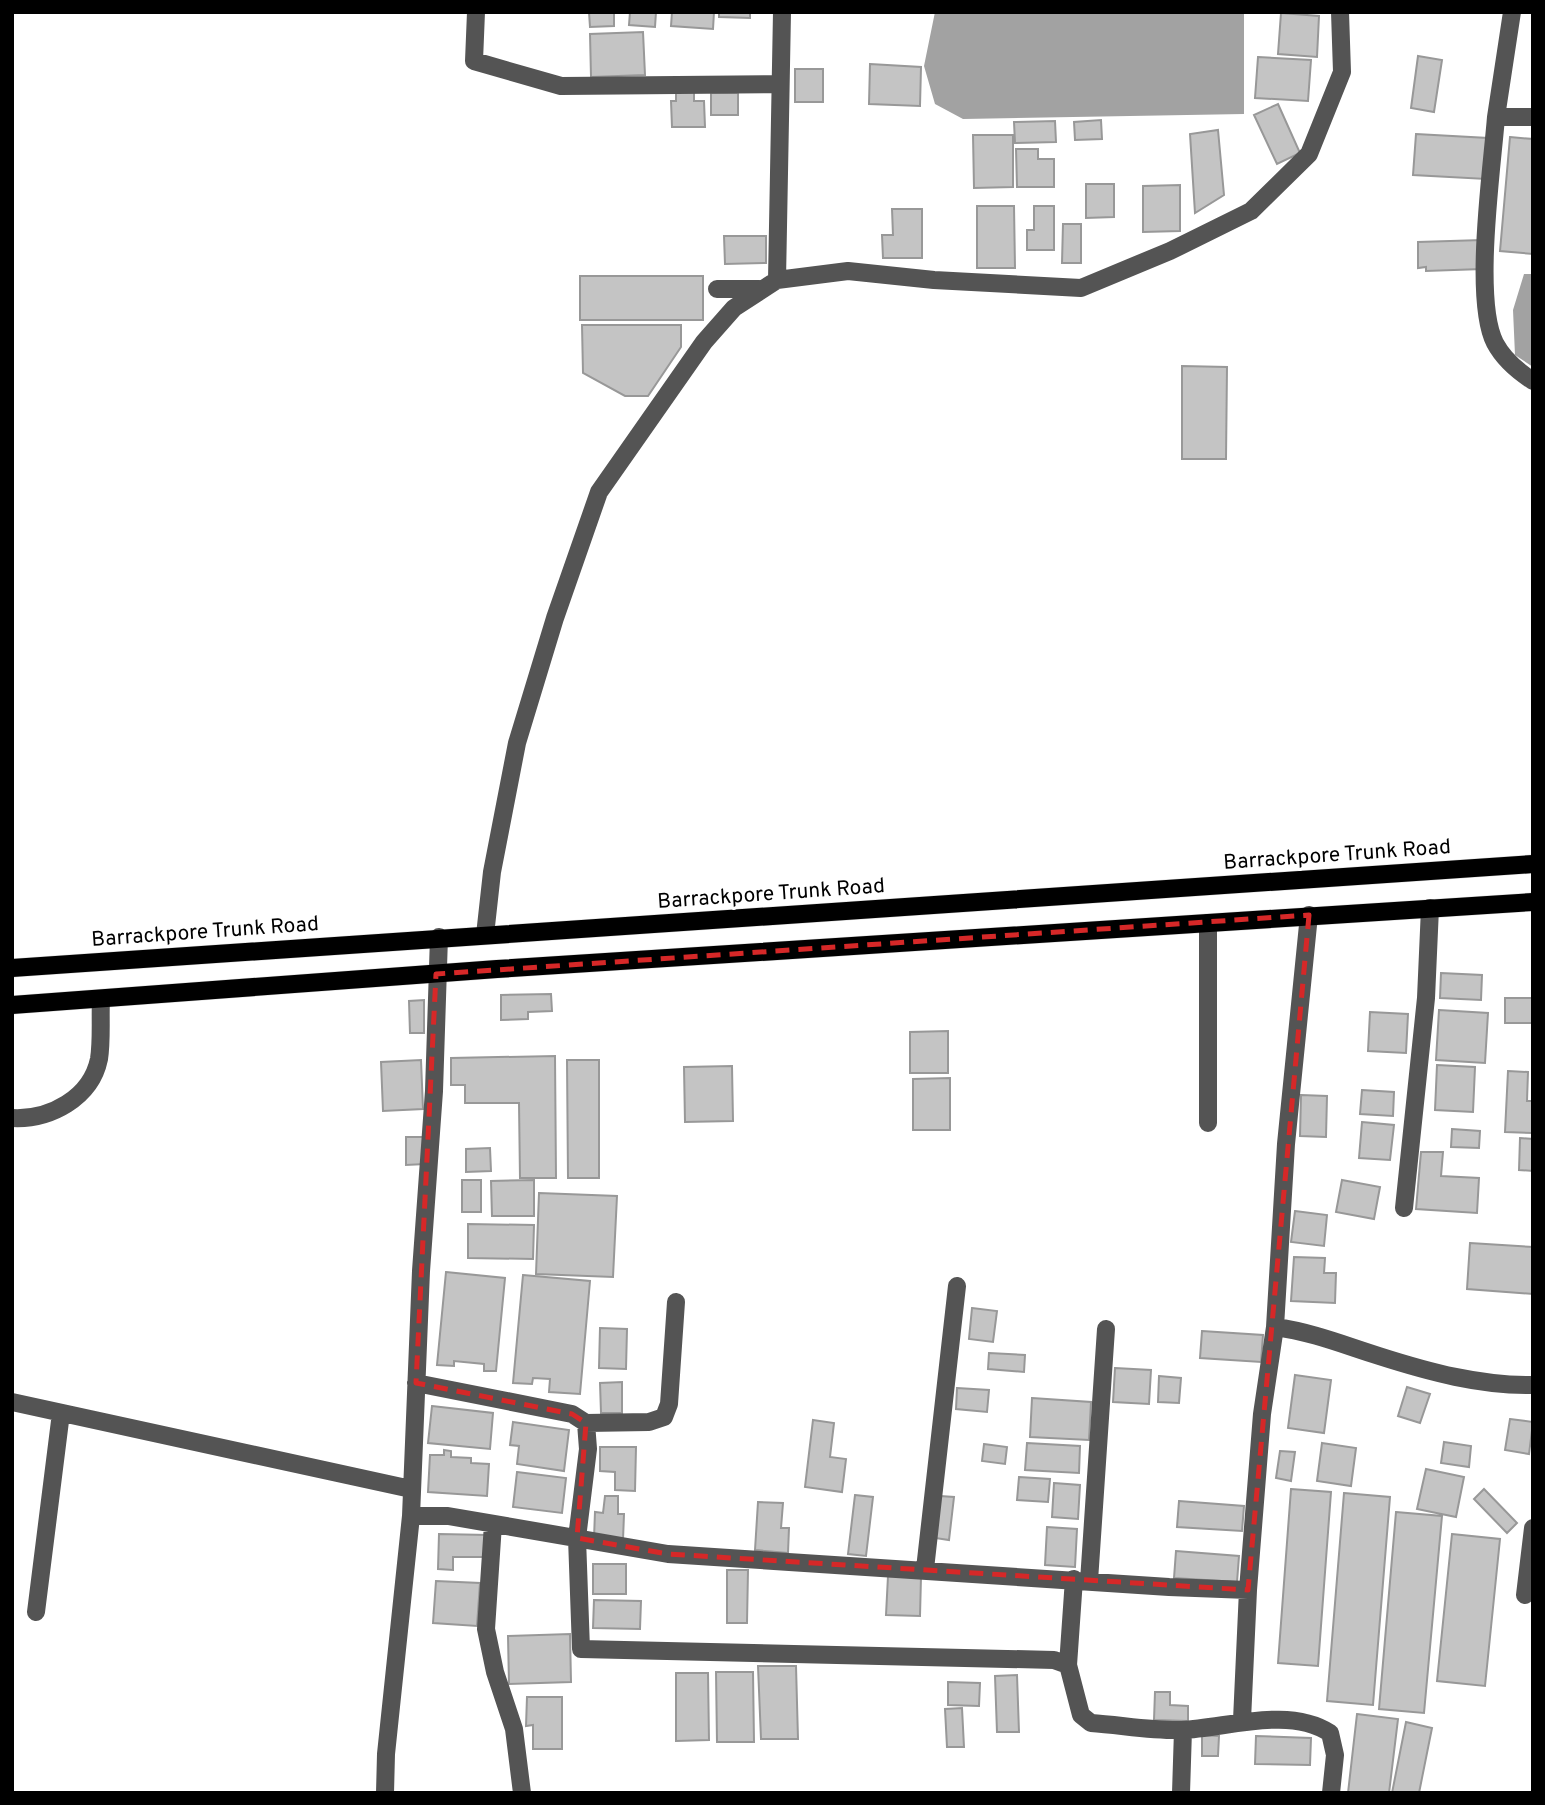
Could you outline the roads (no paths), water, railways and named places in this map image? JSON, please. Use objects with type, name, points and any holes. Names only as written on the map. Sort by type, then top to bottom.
[{"type":"main road","name":"Barrackpore Trunk Road","points":[[12,968],[1533,864]]},
{"type":"main road","points":[[12,1005],[436,974],[1533,902]]},
{"type":"street","points":[[476,12],[474,61],[561,86],[780,84]]},
{"type":"street","points":[[777,280],[782,12]]},
{"type":"street","points":[[485,935],[492,872],[517,743],[555,618],[599,492],[704,342],[734,308],[758,289],[777,280],[848,271],[934,280],[1081,288],[1170,251],[1251,211],[1309,154],[1342,72],[1340,12]]},
{"type":"street","points":[[1512,12],[1496,117],[1483,295],[1495,343],[1518,371],[1533,381]]},
{"type":"street","points":[[1496,117],[1533,117]]},
{"type":"street","points":[[717,289],[758,289]]},
{"type":"street","points":[[1404,1208],[1426,998],[1430,908]]},
{"type":"street","points":[[1242,1720],[1248,1590],[1262,1414],[1275,1327],[1286,1144],[1310,915]]},
{"type":"street","points":[[1208,923],[1208,1123]]},
{"type":"street","points":[[385,1793],[386,1754],[411,1516],[416,1383],[434,1091],[439,937]]},
{"type":"street","points":[[12,1118],[25,1119],[55,1111],[84,1093],[99,1060],[101,999]]},
{"type":"street","points":[[925,1569],[957,1286]]},
{"type":"street","points":[[416,1383],[572,1414],[586,1423],[649,1422],[664,1417],[669,1404],[676,1302]]},
{"type":"street","points":[[1275,1327],[1304,1331],[1381,1357],[1495,1386],[1533,1385]]},
{"type":"street","points":[[1106,1329],[1081,1580],[1068,1665],[1081,1716],[1091,1723],[1183,1730],[1242,1720],[1316,1724],[1330,1733],[1335,1755],[1331,1793]]},
{"type":"street","points":[[12,1402],[411,1489]]},
{"type":"street","points":[[36,1612],[61,1413]]},
{"type":"street","points":[[586,1423],[588,1449],[577,1538],[580,1649],[995,1658],[1054,1660],[1068,1665]]},
{"type":"street","points":[[411,1516],[448,1516],[668,1554],[1248,1590]]},
{"type":"street","points":[[493,1524],[486,1629],[495,1672],[514,1729],[522,1793]]},
{"type":"street","points":[[1525,1595],[1533,1528]]},
{"type":"street","points":[[1181,1793],[1183,1730]]}]
